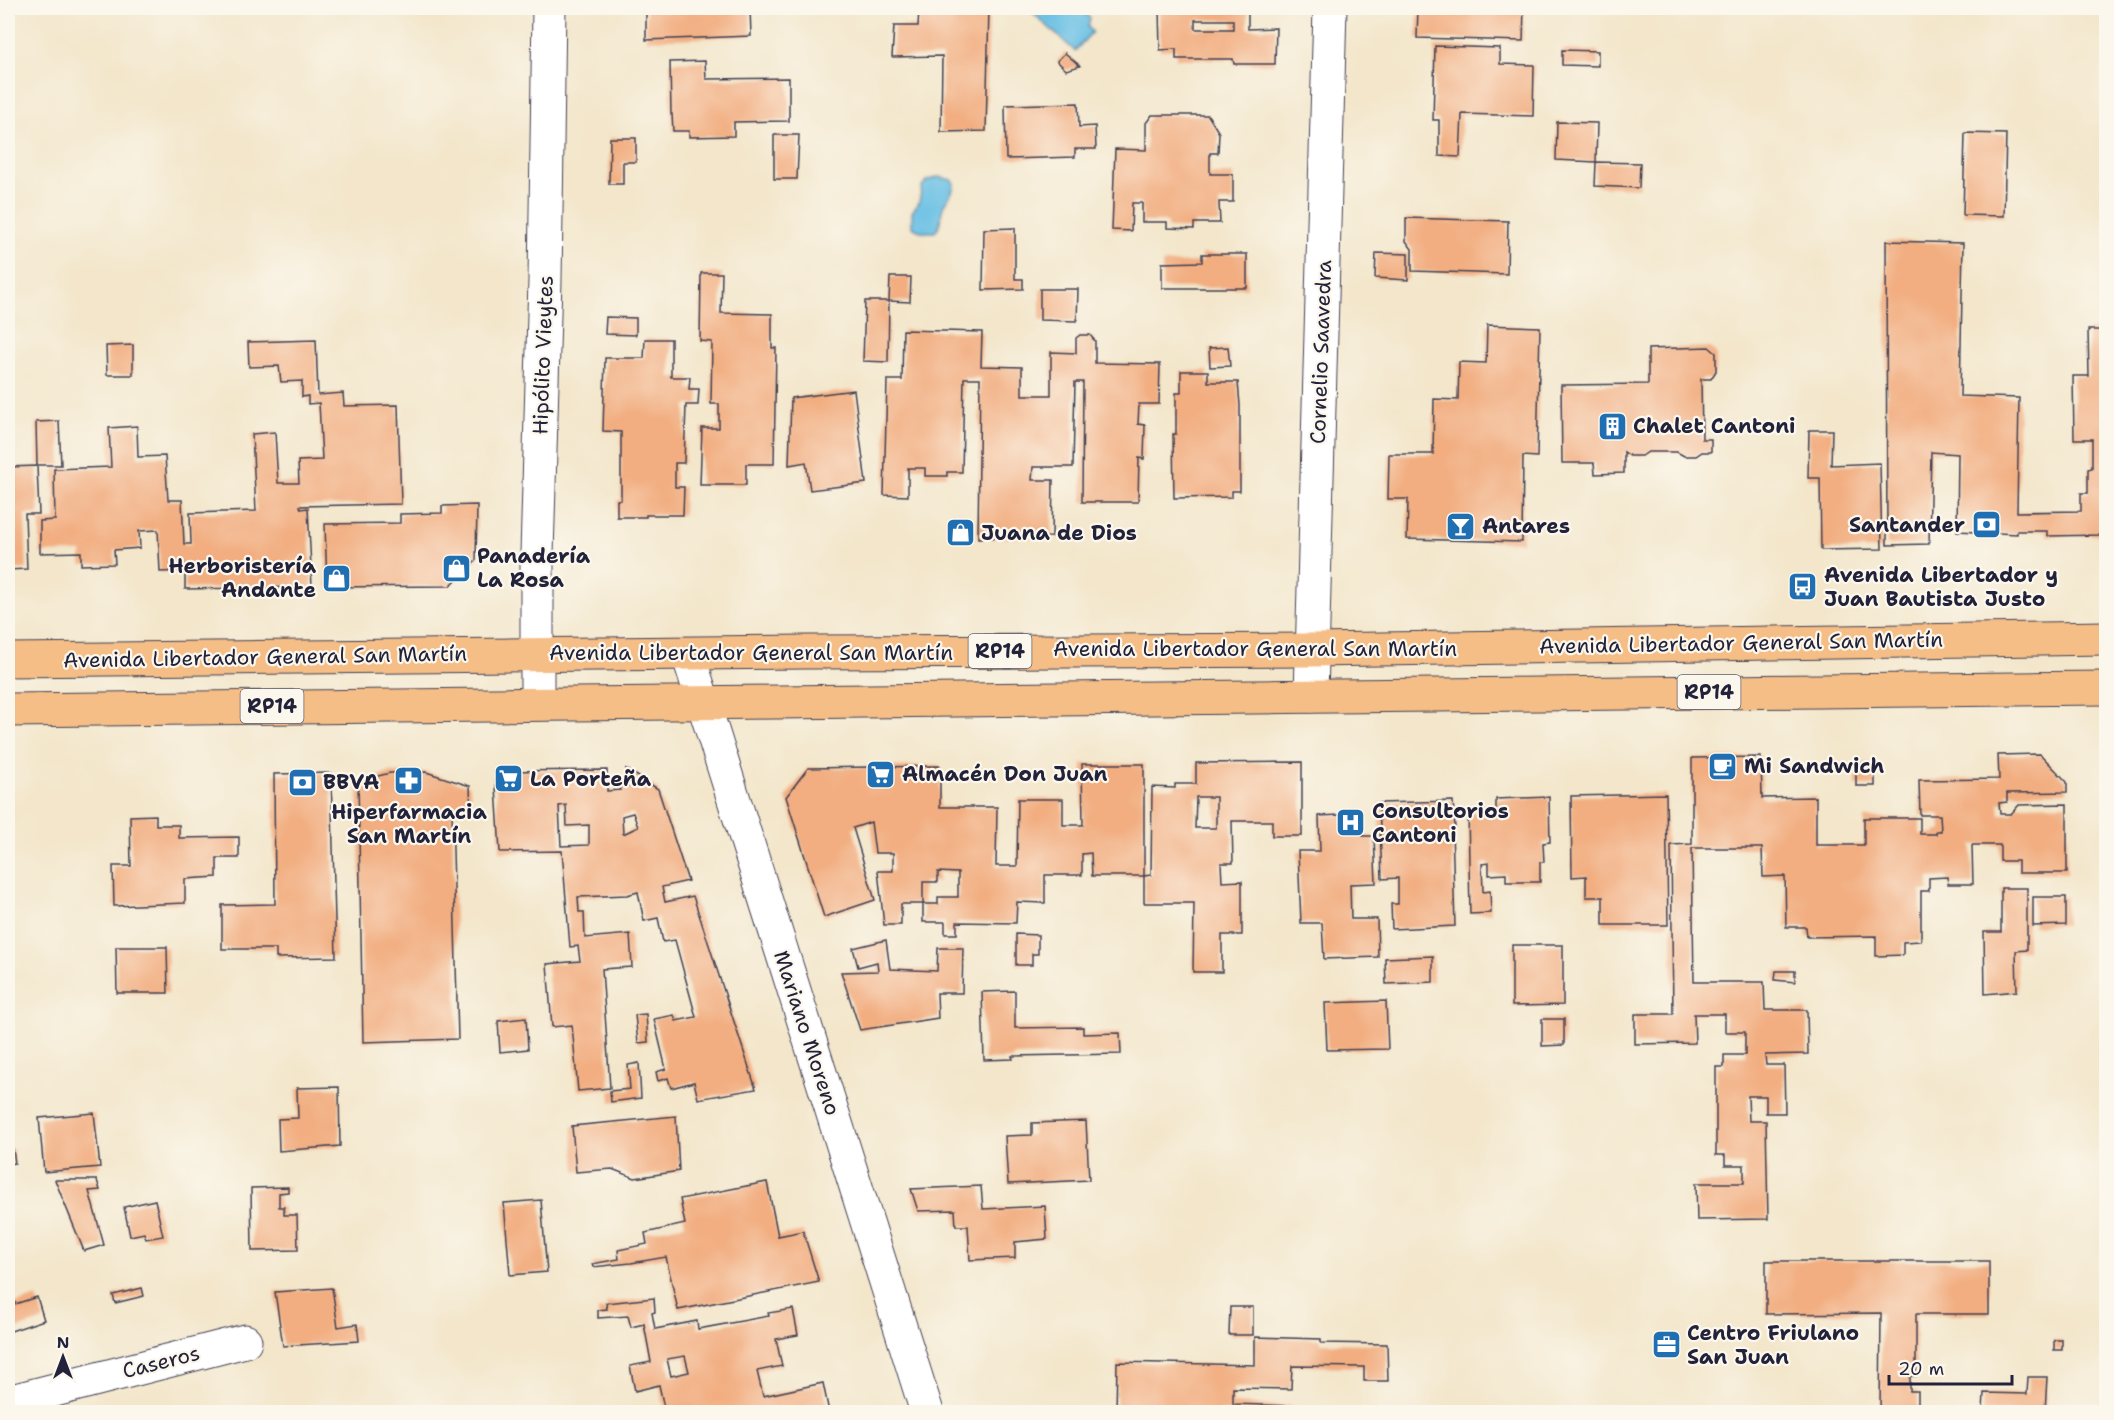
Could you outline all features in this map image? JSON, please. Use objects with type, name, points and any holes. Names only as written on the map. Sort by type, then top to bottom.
[{"type":"main road","name":"Avenida Libertador General San Martín","points":[[8,660],[1312,650],[2106,638]]},
{"type":"main road","name":"RP14","points":[[8,710],[2106,688]]},
{"type":"street","name":"Hipólito Vieytes","points":[[537,703],[537,555],[545,280],[549,8]]},
{"type":"street","name":"Cornelio Saavedra","points":[[1311,696],[1330,8]]},
{"type":"street","name":"Mariano Moreno","points":[[688,654],[927,1413]]},
{"type":"street","name":"Caseros","points":[[8,1402],[245,1341]]},
{"type":"water","points":[[1040,8],[1066,8],[1073,14],[1078,11],[1086,14],[1090,19],[1088,27],[1092,32],[1075,51],[1034,14]]},
{"type":"water","points":[[938,177],[952,180],[953,191],[946,202],[935,232],[922,232],[912,227],[912,212],[919,202],[922,186],[927,181]]},
{"type":"building","points":[[646,8],[750,8],[751,36],[646,40]]},
{"type":"building","points":[[919,8],[989,8],[986,131],[941,132],[942,56],[892,57],[894,26],[918,26]]},
{"type":"building","points":[[1159,8],[1248,8],[1248,29],[1276,28],[1275,64],[1234,64],[1233,59],[1176,59],[1176,49],[1160,50]],"holes":[[[1195,20],[1233,20],[1233,29],[1195,29]]]},
{"type":"building","points":[[1418,8],[1524,8],[1523,41],[1417,38]]},
{"type":"building","points":[[1435,46],[1500,48],[1500,64],[1534,65],[1533,116],[1462,114],[1460,157],[1439,156],[1439,120],[1433,120]]},
{"type":"building","points":[[1562,50],[1598,51],[1598,66],[1562,65]]},
{"type":"building","points":[[1065,53],[1080,66],[1066,70],[1057,61]]},
{"type":"building","points":[[705,61],[706,79],[789,78],[789,121],[734,122],[734,136],[689,137],[689,131],[673,131],[670,62]]},
{"type":"building","points":[[1078,103],[1079,127],[1095,126],[1096,149],[1075,149],[1075,157],[1006,159],[1005,105]]},
{"type":"building","points":[[1152,115],[1208,115],[1219,133],[1218,153],[1210,153],[1210,174],[1233,174],[1233,202],[1219,202],[1220,223],[1194,223],[1194,229],[1167,228],[1167,222],[1142,222],[1142,203],[1132,203],[1131,231],[1112,230],[1115,149],[1146,150],[1146,123]]},
{"type":"building","points":[[1557,122],[1597,123],[1596,162],[1556,160]]},
{"type":"building","points":[[1965,133],[2006,134],[2004,216],[1963,215]]},
{"type":"building","points":[[774,135],[799,135],[797,179],[774,179]]},
{"type":"building","points":[[610,138],[636,138],[636,162],[623,162],[623,184],[609,184]]},
{"type":"building","points":[[1596,162],[1640,163],[1639,188],[1595,186]]},
{"type":"building","points":[[1406,218],[1508,221],[1507,274],[1412,271],[1412,249],[1406,241]]},
{"type":"building","points":[[1015,228],[1015,279],[1023,279],[1023,289],[983,290],[984,229]]},
{"type":"building","points":[[1886,241],[1963,243],[1960,396],[2019,398],[2017,512],[2081,511],[2081,493],[2088,493],[2088,469],[2092,468],[2092,439],[2074,439],[2073,376],[2089,376],[2088,330],[2106,330],[2106,532],[2102,535],[2047,536],[2047,531],[2017,531],[2017,534],[1957,531],[1958,454],[1931,452],[1929,544],[1887,545]]},
{"type":"building","points":[[1376,253],[1408,254],[1408,280],[1375,278]]},
{"type":"building","points":[[1202,254],[1247,254],[1247,288],[1162,288],[1162,263],[1202,262]]},
{"type":"building","points":[[701,273],[722,273],[721,313],[772,314],[772,348],[776,348],[774,464],[746,464],[746,485],[700,485],[702,428],[719,428],[719,404],[711,404],[712,342],[700,341]]},
{"type":"building","points":[[890,277],[911,277],[910,302],[889,301]]},
{"type":"building","points":[[1040,289],[1078,289],[1077,321],[1040,320]]},
{"type":"building","points":[[865,301],[889,301],[888,362],[863,361]]},
{"type":"building","points":[[606,317],[636,318],[636,335],[605,334]]},
{"type":"building","points":[[1487,325],[1540,327],[1537,457],[1523,456],[1522,542],[1407,539],[1408,499],[1388,499],[1389,454],[1433,454],[1434,399],[1458,400],[1459,362],[1486,363]]},
{"type":"building","points":[[903,330],[982,332],[981,366],[1022,367],[1022,395],[1051,395],[1051,352],[1076,353],[1076,338],[1080,335],[1090,335],[1095,341],[1095,363],[1160,364],[1159,404],[1139,404],[1138,424],[1145,425],[1144,459],[1139,458],[1138,502],[1082,502],[1083,382],[1075,382],[1073,467],[1033,467],[1032,480],[1053,480],[1052,537],[978,538],[980,378],[964,378],[962,472],[947,472],[947,476],[925,476],[925,468],[908,468],[908,496],[884,495],[887,380],[902,380]]},
{"type":"building","points":[[645,339],[671,339],[671,377],[690,377],[689,389],[699,389],[698,405],[686,405],[684,463],[675,463],[675,487],[684,487],[683,515],[617,517],[617,500],[621,500],[621,432],[603,431],[605,358],[644,358]]},
{"type":"building","points":[[316,340],[318,395],[343,393],[344,406],[398,405],[401,504],[300,506],[301,509],[308,508],[312,587],[185,589],[185,571],[160,572],[158,530],[139,531],[140,548],[114,550],[115,564],[81,565],[81,552],[40,553],[40,521],[55,520],[54,469],[111,467],[109,428],[137,426],[138,457],[165,456],[168,500],[182,500],[184,544],[191,544],[190,513],[256,511],[252,434],[275,432],[278,483],[299,483],[298,461],[322,460],[319,403],[308,404],[308,396],[302,397],[302,381],[281,382],[279,366],[249,367],[248,342]]},
{"type":"building","points":[[133,345],[133,375],[107,375],[106,346]]},
{"type":"building","points":[[1228,347],[1230,366],[1210,367],[1209,348]]},
{"type":"building","points":[[1709,347],[1716,353],[1716,371],[1711,379],[1701,379],[1702,439],[1711,439],[1711,452],[1702,452],[1696,456],[1684,456],[1677,452],[1648,452],[1642,456],[1630,456],[1624,452],[1624,473],[1595,474],[1594,463],[1562,463],[1561,385],[1648,384],[1648,349]]},
{"type":"building","points":[[1181,371],[1208,371],[1208,382],[1238,382],[1240,491],[1232,491],[1232,497],[1174,498],[1173,434],[1176,434],[1176,393],[1181,393]]},
{"type":"building","points":[[854,390],[866,483],[810,490],[806,462],[789,465],[791,398]]},
{"type":"building","points":[[59,421],[61,465],[37,465],[36,422]]},
{"type":"building","points":[[1809,430],[1832,430],[1831,465],[1880,463],[1882,549],[1821,550],[1820,478],[1808,478]]},
{"type":"building","points":[[37,466],[39,514],[25,514],[27,569],[8,570],[8,467]]},
{"type":"building","points":[[477,505],[476,560],[450,586],[327,587],[325,524],[400,523],[400,514],[442,513],[442,506]]},
{"type":"building","points":[[2040,754],[2067,782],[2067,792],[2007,793],[2007,802],[1999,803],[2000,814],[2011,814],[2019,805],[2067,804],[2067,873],[2018,873],[2018,861],[2000,861],[2000,845],[1972,845],[1973,884],[1948,884],[1947,877],[1929,878],[1929,891],[1921,891],[1921,941],[1903,942],[1903,955],[1876,956],[1876,936],[1807,937],[1806,927],[1786,927],[1785,876],[1763,877],[1762,848],[1692,848],[1694,982],[1764,982],[1765,1010],[1807,1010],[1808,1054],[1765,1055],[1766,1065],[1784,1065],[1785,1113],[1766,1113],[1766,1096],[1748,1096],[1749,1121],[1766,1121],[1768,1219],[1697,1220],[1696,1183],[1744,1183],[1744,1165],[1725,1165],[1725,1155],[1716,1155],[1716,1067],[1724,1067],[1724,1055],[1745,1055],[1745,1032],[1725,1032],[1725,1014],[1694,1014],[1695,1043],[1635,1044],[1635,1014],[1673,1014],[1671,845],[1692,844],[1692,758],[1761,757],[1762,798],[1816,797],[1816,845],[1864,845],[1864,818],[1920,818],[1920,834],[1936,834],[1936,831],[1941,831],[1940,815],[1920,815],[1919,780],[1999,779],[1998,755]]},
{"type":"building","points":[[1302,762],[1302,836],[1272,836],[1272,821],[1232,821],[1233,863],[1221,863],[1222,882],[1242,881],[1242,935],[1222,935],[1222,972],[1193,972],[1194,903],[1144,903],[1144,876],[1151,875],[1152,787],[1175,788],[1175,784],[1196,784],[1196,763]],"holes":[[[1196,797],[1216,797],[1216,828],[1195,828]]]},
{"type":"building","points":[[1082,764],[1144,764],[1144,876],[1092,876],[1091,853],[1082,854],[1082,875],[1045,875],[1045,903],[1017,902],[1016,923],[957,922],[957,934],[945,934],[945,922],[923,922],[923,904],[901,904],[901,925],[884,925],[878,871],[893,871],[893,853],[875,853],[871,822],[853,828],[875,900],[824,917],[786,797],[808,768],[940,766],[940,807],[997,807],[996,866],[1017,866],[1018,799],[1063,799],[1063,825],[1083,825]],"holes":[[[938,872],[958,873],[958,897],[938,897],[938,904],[923,904],[923,882],[938,882]]]},
{"type":"building","points":[[1856,764],[1875,764],[1875,786],[1856,786]]},
{"type":"building","points":[[626,769],[658,789],[688,881],[662,887],[665,902],[693,896],[756,1089],[698,1099],[694,1082],[671,1088],[668,1078],[658,1081],[656,1072],[666,1069],[654,1019],[674,1015],[676,1021],[696,1017],[675,940],[663,942],[658,918],[644,921],[638,892],[627,895],[578,897],[579,912],[584,912],[585,938],[630,934],[632,967],[602,969],[610,1088],[578,1091],[572,1025],[552,1027],[547,964],[580,961],[578,946],[570,947],[562,851],[500,852],[495,771],[607,770],[607,791],[620,790],[619,787],[628,786]],"holes":[[[566,805],[567,826],[589,825],[589,845],[561,846],[559,806]],[[633,813],[638,827],[623,834],[622,816]]]},
{"type":"building","points":[[426,772],[470,786],[471,812],[452,812],[458,1039],[363,1042],[358,781],[390,773]]},
{"type":"building","points":[[331,773],[336,957],[276,958],[276,949],[222,949],[222,905],[275,904],[274,774]]},
{"type":"building","points":[[1666,794],[1668,925],[1603,925],[1603,897],[1586,897],[1586,876],[1572,877],[1571,796]]},
{"type":"building","points":[[1549,797],[1550,842],[1543,843],[1544,862],[1540,862],[1540,882],[1506,882],[1506,874],[1489,875],[1489,863],[1482,864],[1483,892],[1490,891],[1491,913],[1470,914],[1468,812],[1496,811],[1496,799]]},
{"type":"building","points":[[1453,801],[1455,926],[1392,929],[1391,904],[1398,904],[1398,878],[1382,879],[1379,803]]},
{"type":"building","points":[[1362,814],[1363,836],[1374,836],[1376,883],[1350,884],[1351,919],[1377,919],[1378,957],[1324,959],[1322,923],[1301,923],[1298,851],[1320,851],[1319,816]]},
{"type":"building","points":[[156,815],[156,825],[179,825],[179,838],[239,837],[239,858],[217,858],[217,877],[185,879],[185,903],[114,906],[113,866],[131,866],[130,816]]},
{"type":"building","points":[[2001,888],[2027,888],[2027,950],[2016,951],[2017,991],[1985,994],[1984,932],[2001,932]]},
{"type":"building","points":[[2033,897],[2066,897],[2066,925],[2033,926]]},
{"type":"building","points":[[1016,934],[1038,935],[1038,954],[1032,954],[1032,965],[1016,965]]},
{"type":"building","points":[[886,940],[890,969],[937,971],[938,948],[963,948],[962,993],[937,993],[938,1018],[860,1030],[841,972],[878,971],[877,962],[858,967],[853,948]]},
{"type":"building","points":[[1512,945],[1563,945],[1563,1005],[1512,1006]]},
{"type":"building","points":[[116,947],[167,947],[168,993],[117,993]]},
{"type":"building","points":[[1433,956],[1433,982],[1386,984],[1385,958]]},
{"type":"building","points":[[1776,971],[1795,971],[1795,982],[1775,980]]},
{"type":"building","points":[[1015,991],[1015,1028],[1083,1027],[1083,1034],[1120,1033],[1121,1054],[1012,1056],[1013,1059],[984,1060],[982,992]]},
{"type":"building","points":[[1386,1001],[1388,1049],[1327,1050],[1325,1003]]},
{"type":"building","points":[[646,1014],[648,1042],[638,1043],[635,1015]]},
{"type":"building","points":[[526,1018],[528,1049],[500,1052],[498,1021]]},
{"type":"building","points":[[1542,1019],[1564,1019],[1564,1045],[1542,1046]]},
{"type":"building","points":[[639,1063],[641,1098],[611,1102],[610,1091],[630,1089],[628,1065]]},
{"type":"building","points":[[339,1087],[340,1146],[279,1151],[278,1119],[298,1118],[297,1088]]},
{"type":"building","points":[[94,1113],[100,1167],[44,1172],[39,1118]]},
{"type":"building","points":[[676,1116],[679,1171],[635,1178],[612,1169],[576,1172],[572,1126]]},
{"type":"building","points":[[1086,1121],[1089,1180],[1008,1184],[1005,1136],[1032,1135],[1032,1123]]},
{"type":"building","points":[[13,1149],[15,1163],[8,1164],[8,1150]]},
{"type":"building","points":[[55,1180],[97,1180],[100,1190],[89,1191],[104,1245],[84,1251]]},
{"type":"building","points":[[767,1182],[778,1236],[803,1231],[819,1282],[678,1310],[666,1257],[593,1267],[592,1264],[619,1259],[618,1250],[647,1244],[645,1233],[685,1224],[680,1199]]},
{"type":"building","points":[[981,1186],[983,1209],[1045,1206],[1047,1239],[1015,1242],[1015,1258],[970,1260],[968,1226],[956,1226],[955,1210],[918,1211],[911,1189]]},
{"type":"building","points":[[288,1187],[288,1192],[279,1193],[279,1207],[284,1207],[284,1215],[297,1215],[298,1250],[252,1251],[251,1188]]},
{"type":"building","points":[[155,1200],[163,1236],[146,1239],[144,1233],[130,1236],[124,1207]]},
{"type":"building","points":[[541,1200],[547,1272],[510,1275],[504,1203]]},
{"type":"building","points":[[1766,1261],[1989,1261],[1989,1314],[1916,1314],[1916,1376],[1910,1376],[1910,1391],[1918,1391],[1918,1412],[1880,1412],[1881,1313],[1766,1314]]},
{"type":"building","points":[[8,1282],[15,1304],[37,1297],[44,1320],[8,1332]]},
{"type":"building","points":[[142,1288],[144,1296],[115,1303],[113,1295]]},
{"type":"building","points":[[332,1288],[338,1327],[357,1324],[359,1341],[283,1346],[275,1292]]},
{"type":"building","points":[[654,1298],[655,1312],[652,1313],[655,1329],[697,1321],[698,1329],[769,1316],[768,1313],[793,1309],[798,1335],[776,1339],[782,1366],[757,1371],[763,1396],[823,1383],[829,1412],[665,1412],[659,1385],[635,1391],[630,1366],[651,1362],[644,1324],[631,1327],[628,1316],[598,1318],[598,1310],[607,1309],[606,1303]],"holes":[[[685,1356],[689,1372],[671,1376],[667,1359]]]},
{"type":"building","points":[[1230,1307],[1253,1307],[1253,1335],[1229,1335]]},
{"type":"building","points":[[1255,1337],[1321,1339],[1321,1343],[1387,1344],[1388,1381],[1364,1381],[1364,1367],[1292,1366],[1291,1389],[1233,1388],[1233,1404],[1291,1406],[1291,1412],[1116,1412],[1117,1362],[1255,1365]]},
{"type":"building","points":[[2054,1340],[2062,1340],[2062,1350],[2054,1350]]},
{"type":"building","points":[[2028,1377],[2047,1377],[2045,1412],[1983,1412],[1984,1393],[2027,1394]]},
{"type":"place","name":"Chalet Cantoni","points":[[1612,426]]},
{"type":"place","name":"Santander","points":[[1986,525]]},
{"type":"place","name":"Antares","points":[[1461,526]]},
{"type":"place","name":"Juana de Dios","points":[[960,533]]},
{"type":"place","name":"Panadería La Rosa","points":[[456,568]]},
{"type":"place","name":"Herboristería Andante","points":[[337,578]]},
{"type":"place","name":"Avenida Libertador y Juan Bautista Justo","points":[[1803,587]]},
{"type":"place","name":"Mi Sandwich","points":[[1723,766]]},
{"type":"place","name":"Almacén Don Juan","points":[[881,774]]},
{"type":"place","name":"La Porteña","points":[[509,779]]},
{"type":"place","name":"Hiperfarmacia San Martín","points":[[409,781]]},
{"type":"place","name":"BBVA","points":[[302,782]]},
{"type":"place","name":"Consultorios Cantoni","points":[[1351,823]]},
{"type":"place","name":"Centro Friulano San Juan","points":[[1666,1345]]}]
